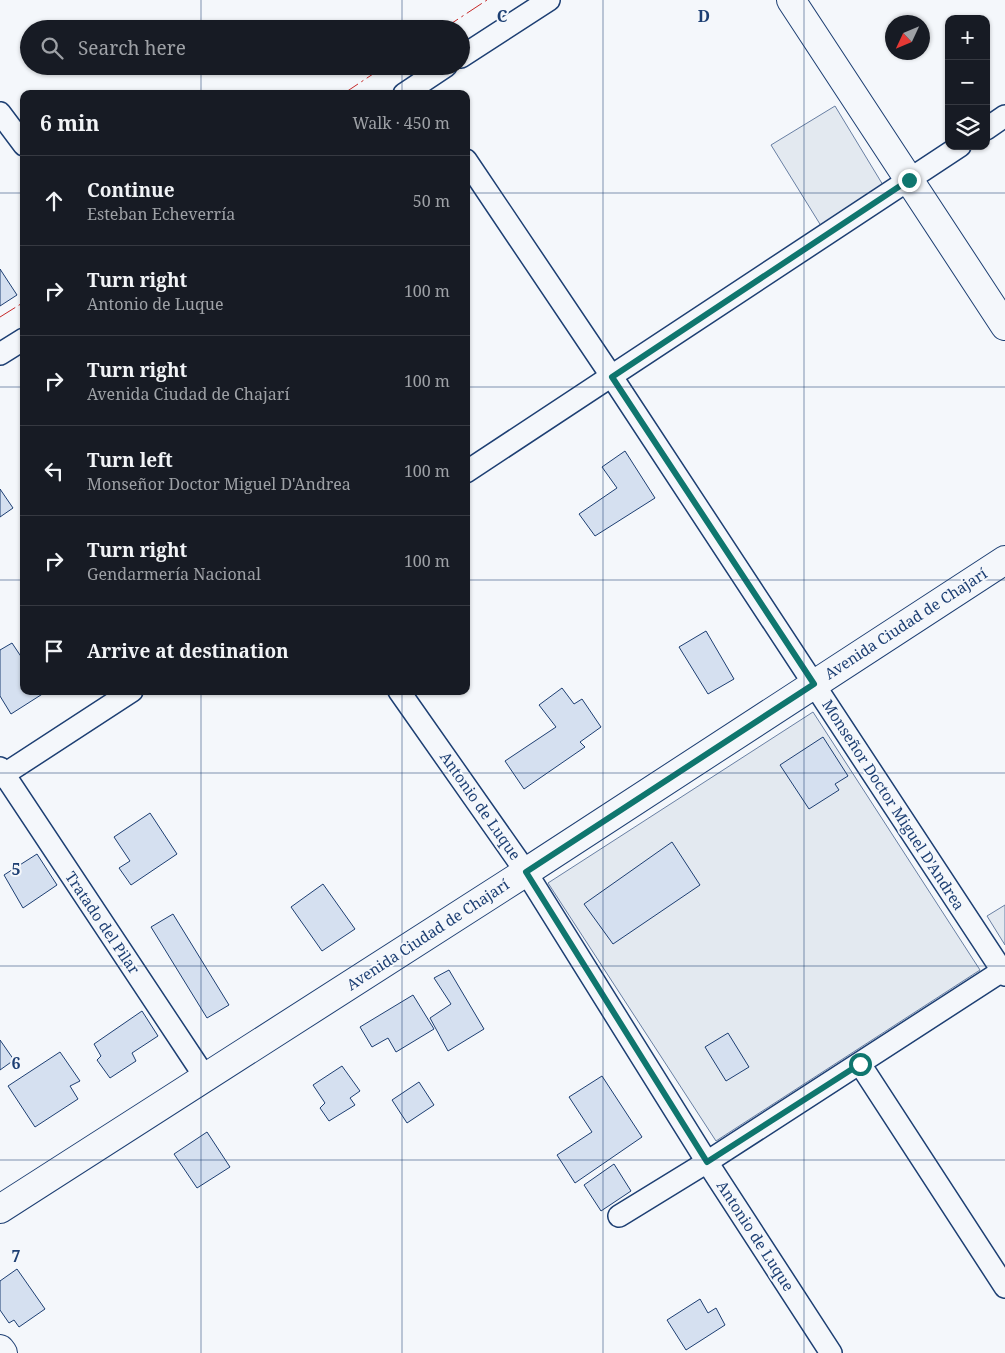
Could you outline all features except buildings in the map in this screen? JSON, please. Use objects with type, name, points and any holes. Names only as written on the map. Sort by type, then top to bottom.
[{"type":"main road","points":[[791,0],[1005,326]]},
{"type":"main road","name":"Avenida Ciudad de Chajarí","points":[[0,1209],[526,872],[1005,560]]},
{"type":"main road","points":[[0,1349],[3,1353]]},
{"type":"street","points":[[470,51],[549,0]]},
{"type":"street","points":[[415,90],[434,75]]},
{"type":"street","points":[[0,113],[20,140]]},
{"type":"street","points":[[990,126],[1005,116]]},
{"type":"street","points":[[470,469],[954,150]]},
{"type":"street","name":"Monseñor Doctor Miguel D'Andrea","points":[[470,166],[612,377],[1004,972]]},
{"type":"street","points":[[0,354],[20,342]]},
{"type":"street","points":[[1,773],[126,695]]},
{"type":"street","name":"Antonio de Luque","points":[[402,695],[526,872],[707,1162],[831,1353]]},
{"type":"street","name":"Tratado del Pilar","points":[[1,773],[205,1077]]},
{"type":"street","points":[[619,1216],[1004,972]]},
{"type":"street","points":[[860,1064],[1005,1287]]},
{"type":"shaded area","points":[[835,106],[886,190],[823,229],[771,145]]},
{"type":"shaded area","points":[[813,712],[980,970],[716,1141],[548,883]]},
{"type":"shaded area","points":[[1005,905],[1005,945],[987,916]]},
{"type":"power","points":[[457,20],[487,0]]},
{"type":"power","points":[[349,90],[372,75]]},
{"type":"power","points":[[0,317],[20,304]]},
{"type":"route","points":[[860,1064],[707,1162],[526,872],[814,684],[612,377],[909,180]]}]
